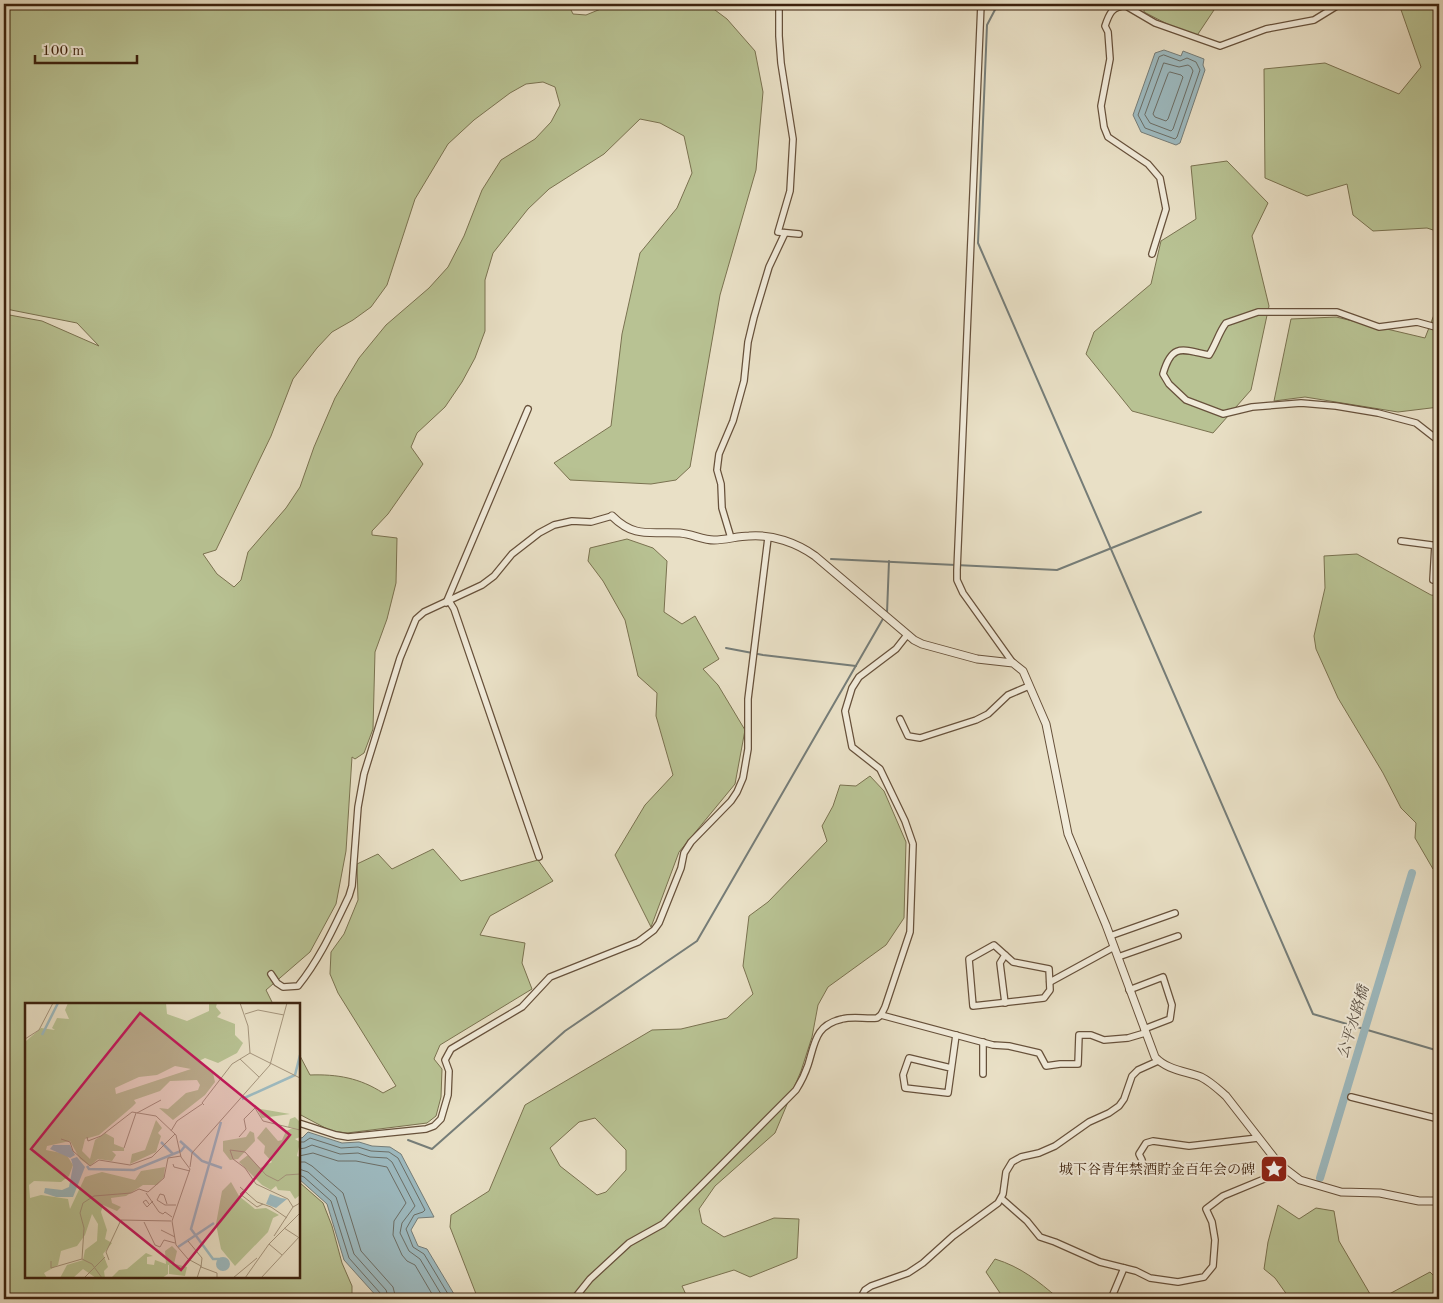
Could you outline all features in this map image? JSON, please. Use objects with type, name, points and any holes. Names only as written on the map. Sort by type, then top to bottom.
[{"type":"street","points":[[779,4],[781,63],[793,139],[790,191],[778,232],[799,234]]},
{"type":"street","points":[[981,4],[958,580],[963,593],[1013,663],[1023,672],[1046,724],[1068,834],[1110,936],[1151,1050],[1158,1061],[1199,1077],[1216,1087],[1226,1096],[1279,1164],[1300,1180],[1341,1192],[1380,1193],[1420,1201],[1439,1201]]},
{"type":"street","points":[[1152,254],[1166,209],[1160,178],[1148,164],[1108,137],[1104,126],[1101,106],[1110,59],[1108,32],[1105,26],[1110,13],[1115,8],[1126,6],[1155,23],[1220,46],[1266,29],[1314,20],[1340,4]]},
{"type":"street","points":[[731,538],[722,508],[721,484],[717,470],[720,454],[733,421],[744,380],[748,342],[754,317],[770,267],[785,233]]},
{"type":"street","points":[[1439,328],[1417,322],[1379,327],[1337,312],[1258,312],[1226,323],[1209,355],[1185,349],[1178,350],[1170,358],[1163,374],[1169,384],[1186,400],[1223,414],[1252,407],[1302,403],[1336,406],[1378,413],[1416,423],[1439,441]]},
{"type":"street","points":[[447,602],[528,409]]},
{"type":"street","points":[[271,974],[277,983],[283,987],[298,986],[320,954],[349,896],[352,886],[358,807],[364,774],[411,628],[420,615],[482,585],[494,576],[512,554],[539,532],[554,525],[572,521],[591,522],[612,516],[630,530],[642,533],[681,534],[714,540],[751,536],[779,539],[805,549],[907,635],[922,644],[977,659],[1013,663]]},
{"type":"street","points":[[300,1124],[336,1136],[348,1137],[426,1129],[434,1126],[441,1119],[448,1095],[449,1071],[445,1060],[451,1049],[522,1007],[550,977],[638,942],[654,930],[659,923],[681,868],[684,853],[691,842],[731,801],[743,778],[748,749],[748,699],[768,538]]},
{"type":"street","points":[[1401,540],[1437,546],[1433,580],[1439,580]]},
{"type":"street","points":[[447,602],[454,609],[539,857]]},
{"type":"street","points":[[574,1299],[590,1279],[629,1243],[663,1224],[796,1090],[807,1067],[815,1038],[822,1029],[830,1022],[844,1018],[877,1018],[881,1015],[910,932],[913,844],[905,821],[880,769],[852,747],[845,711],[852,688],[859,677],[896,649],[907,635]]},
{"type":"street","points":[[900,719],[908,736],[920,738],[976,720],[988,714],[1008,695],[1029,686]]},
{"type":"street","points":[[1110,936],[1175,913]]},
{"type":"street","points":[[1118,957],[1178,936]]},
{"type":"street","points":[[994,946],[1013,962],[1049,969],[1050,982],[1050,990],[1044,998],[973,1006],[969,959],[994,946]]},
{"type":"street","points":[[1050,982],[1114,947]]},
{"type":"street","points":[[1004,1003],[1000,963],[1005,955]]},
{"type":"street","points":[[881,1015],[983,1042],[1039,1053],[1046,1066],[1078,1064],[1078,1035],[1091,1035],[1104,1040],[1128,1038],[1170,1020],[1172,1005],[1163,977],[1129,990]]},
{"type":"street","points":[[951,1068],[909,1058],[903,1075],[905,1088],[948,1093],[956,1035]]},
{"type":"street","points":[[983,1042],[983,1074]]},
{"type":"street","points":[[860,1299],[865,1290],[871,1286],[902,1276],[923,1262],[1002,1199],[1006,1172],[1012,1162],[1020,1157],[1039,1153],[1055,1146],[1089,1122],[1109,1113],[1119,1106],[1124,1099],[1132,1076],[1138,1070],[1158,1061]]},
{"type":"street","points":[[1351,1097],[1439,1120]]},
{"type":"street","points":[[1142,1160],[1139,1154],[1142,1148],[1146,1143],[1153,1141],[1189,1146],[1258,1138]]},
{"type":"street","points":[[1002,1199],[1027,1221],[1040,1237],[1092,1260],[1136,1271],[1150,1278],[1178,1282],[1204,1277],[1213,1266],[1215,1240],[1212,1222],[1206,1209],[1223,1196],[1286,1170]]},
{"type":"street","points":[[1111,1299],[1124,1268]]},
{"type":"green space","points":[[4,4],[568,4],[573,14],[586,15],[613,4],[707,4],[727,19],[755,51],[763,92],[756,170],[720,295],[690,467],[676,480],[651,484],[570,480],[554,463],[611,426],[622,334],[640,253],[677,208],[692,173],[684,136],[660,123],[640,119],[604,154],[549,189],[528,209],[493,253],[485,280],[485,331],[475,358],[445,407],[417,433],[411,447],[423,464],[388,514],[372,531],[372,535],[397,538],[396,583],[387,619],[375,652],[373,729],[364,753],[355,759],[352,757],[346,851],[336,904],[310,952],[266,990],[272,1003],[25,1003],[25,1278],[300,1278],[300,1183],[323,1203],[332,1226],[342,1263],[352,1286],[352,1299],[4,1299],[4,314],[42,321],[99,346],[77,323],[6,309],[4,306]],"holes":[[[543,82],[555,87],[560,105],[551,122],[535,139],[501,160],[482,190],[464,236],[448,267],[429,288],[386,325],[359,358],[335,398],[314,447],[300,487],[286,508],[248,552],[241,580],[234,587],[217,574],[203,554],[216,550],[271,436],[293,379],[332,332],[371,307],[387,285],[415,199],[448,144],[474,120],[510,93],[526,84]]]},
{"type":"green space","points":[[1144,4],[1218,4],[1196,37],[1144,12]]},
{"type":"green space","points":[[1399,4],[1439,4],[1439,232],[1427,228],[1373,231],[1353,215],[1347,184],[1307,196],[1265,178],[1264,69],[1325,63],[1399,94],[1421,67]]},
{"type":"green space","points":[[1227,161],[1268,203],[1252,236],[1269,306],[1251,390],[1213,433],[1132,411],[1086,354],[1094,332],[1151,284],[1161,241],[1196,219],[1191,166]]},
{"type":"green space","points":[[1439,302],[1439,407],[1398,412],[1305,397],[1274,401],[1291,319],[1336,317],[1425,338]]},
{"type":"green space","points":[[627,539],[653,548],[667,561],[664,612],[682,624],[695,616],[719,659],[703,669],[718,685],[745,730],[735,784],[679,852],[651,927],[615,855],[645,805],[673,775],[656,716],[657,693],[638,676],[625,620],[603,581],[588,561],[590,548]]},
{"type":"green space","points":[[1357,554],[1431,595],[1439,596],[1439,874],[1433,869],[1415,838],[1416,823],[1401,808],[1383,773],[1338,698],[1316,649],[1314,636],[1325,588],[1324,556]]},
{"type":"green space","points":[[870,776],[884,791],[906,842],[904,918],[886,945],[828,987],[818,1005],[812,1037],[801,1071],[775,1133],[715,1186],[699,1209],[702,1223],[724,1237],[774,1218],[799,1219],[797,1258],[750,1277],[734,1270],[682,1286],[688,1299],[478,1299],[450,1227],[451,1215],[489,1191],[525,1105],[652,1030],[681,1029],[727,1018],[753,994],[743,966],[749,916],[768,902],[827,841],[822,826],[833,806],[840,785],[856,786]],"holes":[[[595,1118],[626,1150],[626,1170],[606,1192],[597,1195],[560,1166],[550,1148],[579,1122]]]},
{"type":"green space","points":[[433,849],[461,881],[538,860],[553,881],[490,916],[480,935],[525,943],[522,963],[532,989],[440,1045],[434,1059],[442,1069],[441,1097],[436,1116],[427,1123],[347,1133],[331,1131],[300,1115],[300,1056],[310,1075],[330,1075],[357,1080],[383,1093],[396,1086],[338,993],[330,974],[331,952],[344,934],[358,900],[357,864],[378,854],[392,869]]},
{"type":"green space","points":[[1278,1205],[1299,1219],[1316,1208],[1334,1211],[1339,1241],[1373,1299],[1290,1299],[1275,1278],[1264,1269],[1268,1242]]},
{"type":"green space","points":[[995,1259],[1021,1270],[1062,1299],[1004,1299],[986,1272]]},
{"type":"green space","points":[[1430,1272],[1436,1278],[1439,1276],[1439,1299],[1380,1299]]},
{"type":"water","points":[[1164,50],[1181,56],[1183,51],[1204,59],[1203,65],[1205,70],[1180,143],[1176,145],[1141,132],[1133,115],[1155,53]]},
{"type":"water","points":[[308,1132],[342,1143],[359,1142],[372,1146],[390,1147],[401,1154],[434,1217],[418,1218],[411,1230],[418,1246],[427,1249],[457,1299],[379,1299],[344,1260],[327,1204],[300,1180],[300,1137],[302,1138]]},
{"type":"waterway","points":[[998,4],[987,25],[978,243],[1313,1014],[1439,1051]]},
{"type":"waterway","points":[[831,559],[1057,570],[1201,512]]},
{"type":"waterway","points":[[887,613],[889,561]]},
{"type":"waterway","points":[[408,1140],[432,1149],[565,1031],[697,941],[884,617]]},
{"type":"waterway","points":[[726,648],[763,655],[856,666]]},
{"type":"waterway","name":"公平水路橋","points":[[1320,1178],[1412,873]]},
{"type":"place","name":"城下谷青年禁酒貯金百年会の碑","points":[[1274,1169]]}]
